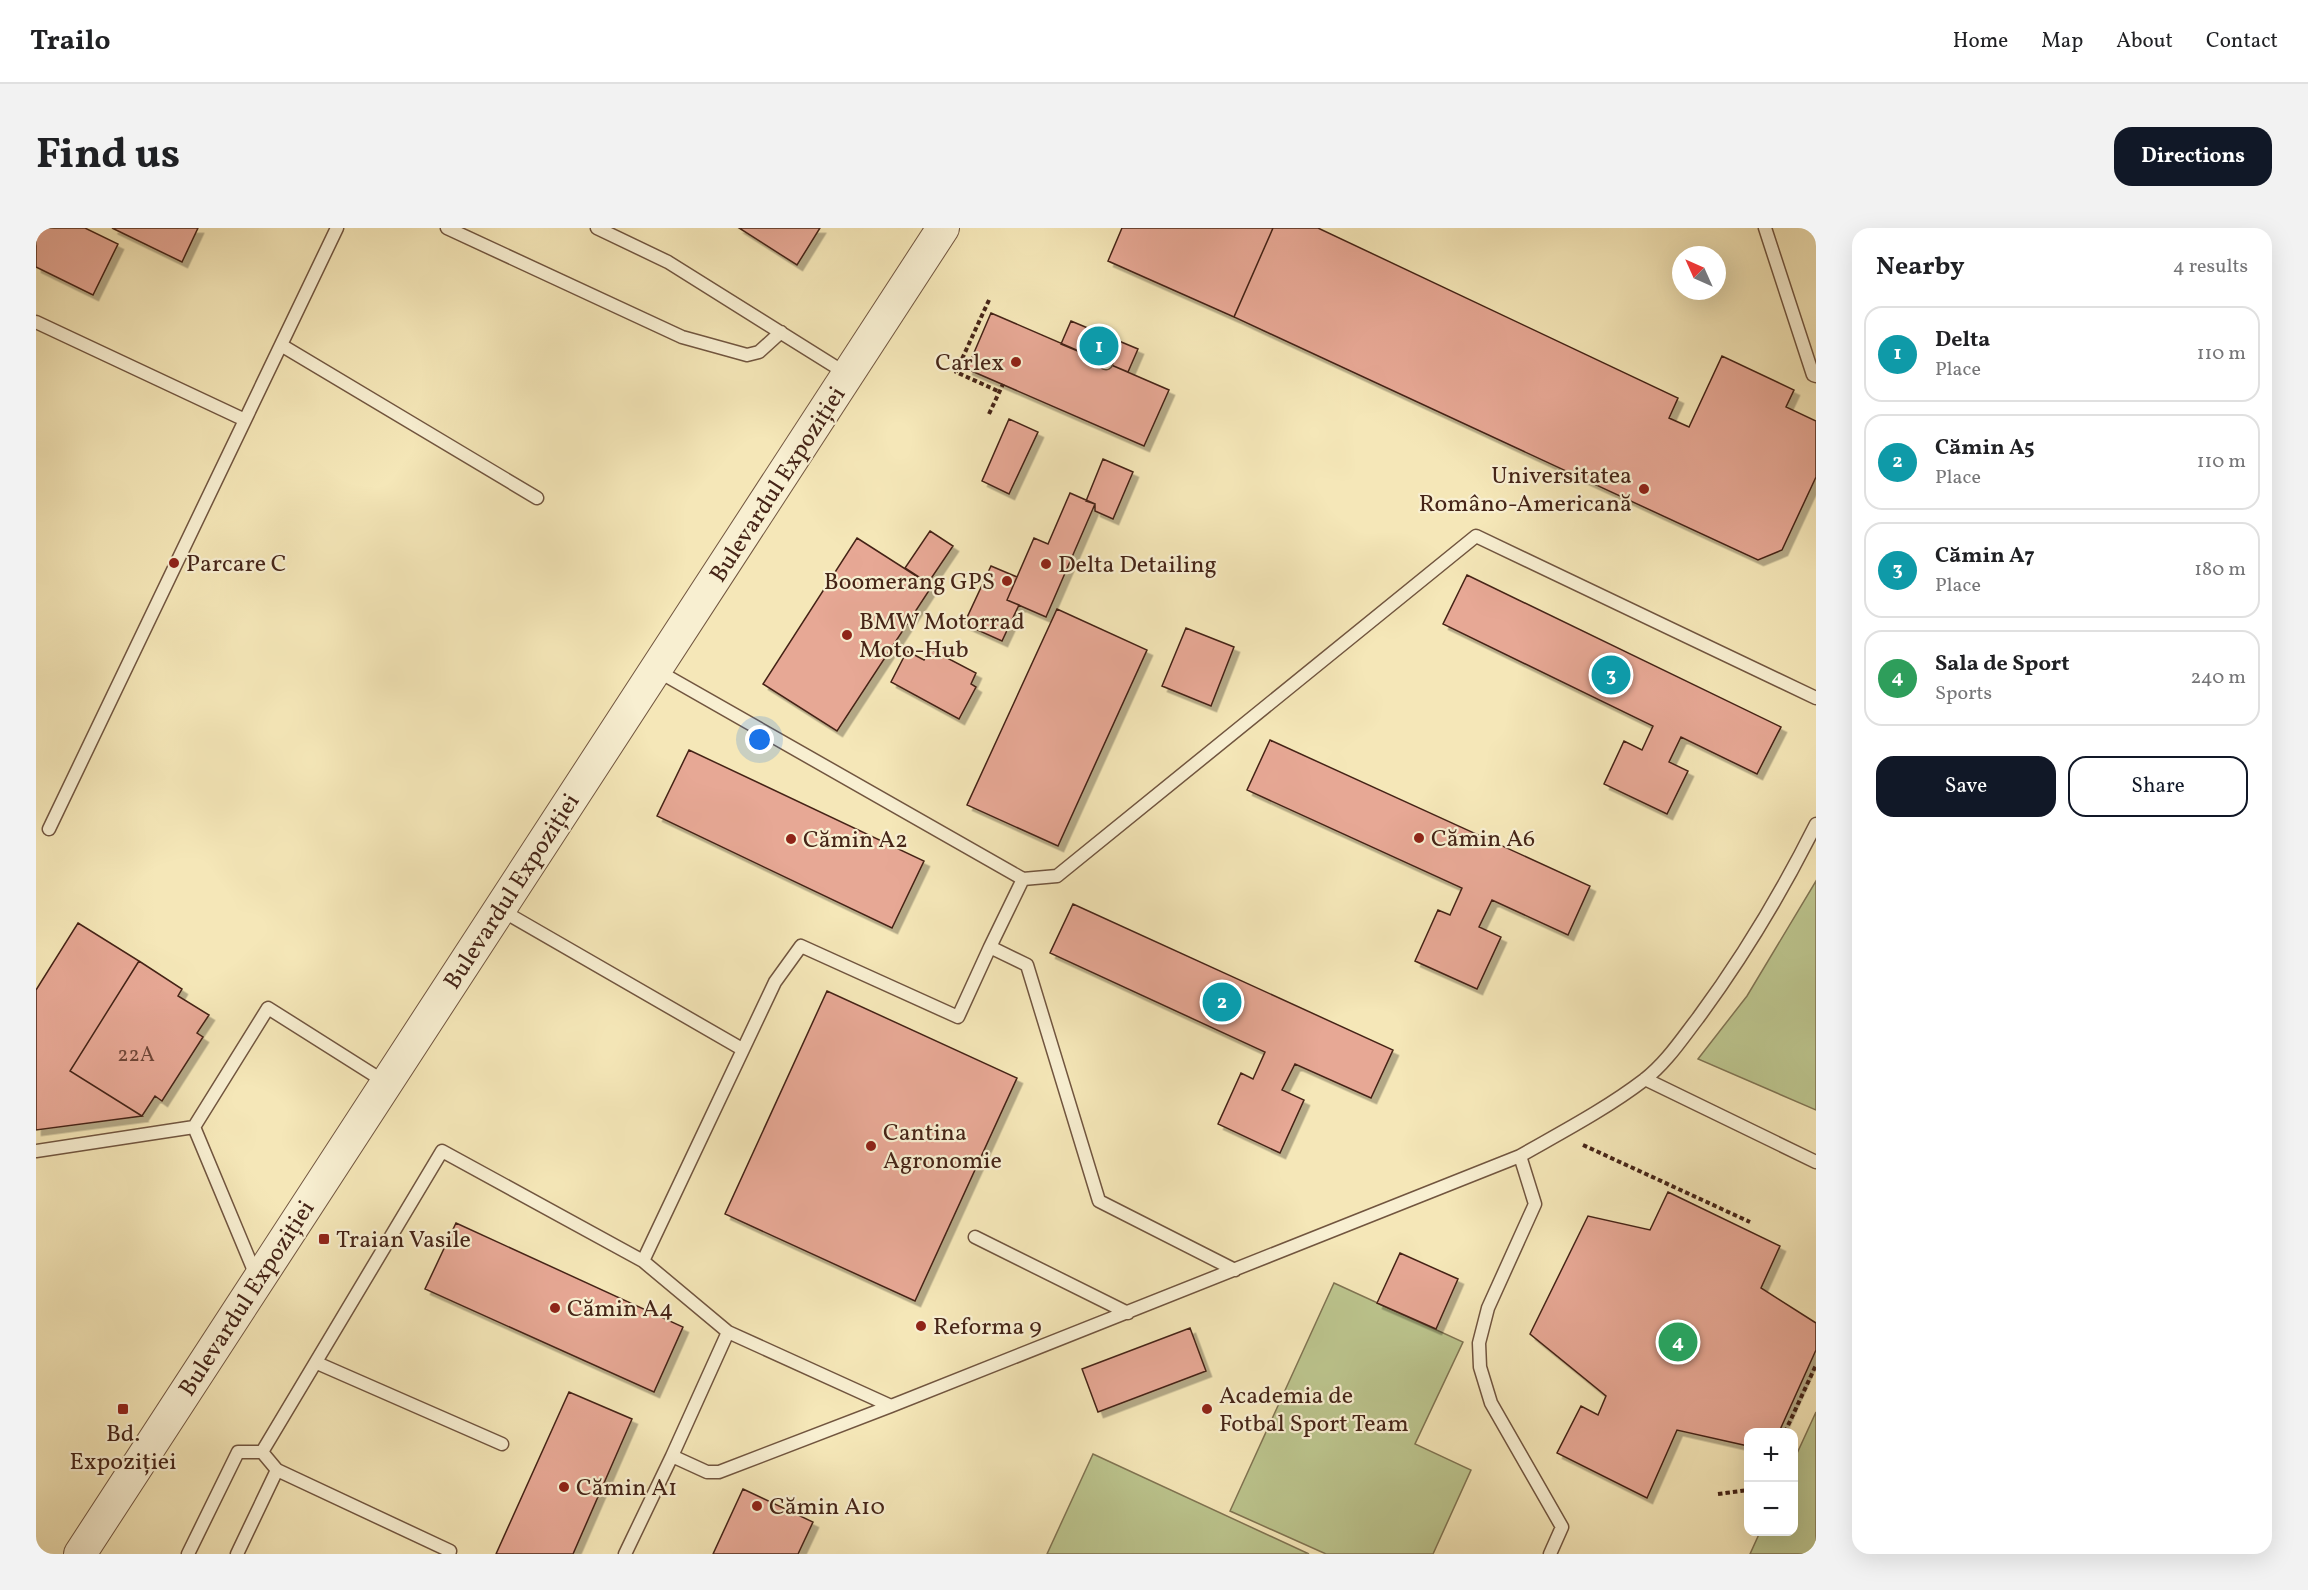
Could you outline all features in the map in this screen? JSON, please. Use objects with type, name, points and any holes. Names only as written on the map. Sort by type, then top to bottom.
[{"type":"street","name":"Bulevardul Expoziției","points":[[80,1554],[943,228]]},
{"type":"lane","points":[[48,829],[337,228]]},
{"type":"lane","points":[[447,228],[682,337],[747,355],[759,352],[781,332]]},
{"type":"lane","points":[[597,228],[668,261],[848,375]]},
{"type":"lane","points":[[1765,228],[1813,375],[1816,376]]},
{"type":"lane","points":[[36,322],[245,420]]},
{"type":"lane","points":[[281,345],[537,498]]},
{"type":"lane","points":[[655,670],[1023,879],[1057,876],[1476,536],[1816,698]]},
{"type":"lane","points":[[672,1456],[707,1472],[719,1472],[1128,1313],[1520,1156],[1645,1079],[1667,1059],[1725,981],[1793,870],[1816,824]]},
{"type":"lane","points":[[643,1261],[775,982],[801,946],[958,1017],[1023,879]]},
{"type":"lane","points":[[500,909],[742,1048]]},
{"type":"lane","points":[[990,947],[1027,965],[1099,1201],[1235,1270]]},
{"type":"lane","points":[[36,1150],[194,1127],[268,1008],[386,1083]]},
{"type":"lane","points":[[1645,1079],[1816,1162]]},
{"type":"lane","points":[[194,1127],[258,1280]]},
{"type":"lane","points":[[262,1452],[442,1151],[643,1261],[728,1332],[891,1406]]},
{"type":"lane","points":[[1520,1156],[1535,1203],[1488,1308],[1479,1343],[1480,1367],[1491,1403],[1562,1527],[1550,1554]]},
{"type":"lane","points":[[975,1237],[1128,1313]]},
{"type":"lane","points":[[625,1554],[728,1332]]},
{"type":"lane","points":[[316,1362],[502,1444]]},
{"type":"lane","points":[[188,1554],[238,1452],[262,1452]]},
{"type":"lane","points":[[262,1452],[277,1470],[450,1551],[449,1554]]},
{"type":"lane","points":[[237,1554],[277,1470]]},
{"type":"path","points":[[989,300],[956,372],[1000,392]]},
{"type":"path","points":[[989,414],[1003,384]]},
{"type":"path","points":[[1558,1134],[1750,1222]]},
{"type":"path","points":[[1787,1428],[1816,1365]]},
{"type":"path","points":[[1718,1494],[1744,1491]]},
{"type":"green space","points":[[1816,881],[1816,1110],[1698,1059],[1747,996]]},
{"type":"green space","points":[[1334,1283],[1463,1342],[1415,1444],[1471,1470],[1433,1554],[1326,1554],[1230,1511]]},
{"type":"green space","points":[[1816,1412],[1816,1554],[1750,1554],[1758,1536],[1798,1536],[1798,1451]]},
{"type":"green space","points":[[1093,1454],[1309,1554],[1047,1554]]},
{"type":"building","points":[[36,228],[85,228],[118,244],[93,295],[36,267]]},
{"type":"building","points":[[112,228],[198,228],[182,262]]},
{"type":"building","points":[[739,228],[820,228],[797,265]]},
{"type":"building","points":[[1122,228],[1273,228],[1234,317],[1108,261]]},
{"type":"building","points":[[1273,228],[1318,228],[1678,398],[1669,418],[1689,427],[1722,356],[1794,390],[1786,407],[1816,421],[1816,477],[1782,550],[1758,560],[1234,317]]},
{"type":"building","points":[[991,313],[1169,390],[1144,446],[967,369]]},
{"type":"building","points":[[1071,321],[1138,349],[1128,372],[1061,344]]},
{"type":"building","points":[[1009,419],[1038,432],[1009,494],[982,481]]},
{"type":"building","points":[[1103,459],[1133,472],[1113,519],[1095,511],[1095,504],[1086,501]]},
{"type":"building","name":"Delta Detailing","points":[[1070,493],[1095,504],[1046,617],[1007,600],[1034,538],[1048,544]]},
{"type":"building","points":[[930,531],[953,546],[928,583],[905,568]]},
{"type":"building","name":"BMW Motorrad Moto-Hub","points":[[857,538],[932,586],[837,731],[763,684]]},
{"type":"building","points":[[991,566],[1017,577],[1007,600],[1019,605],[1002,641],[964,624]]},
{"type":"building","points":[[1467,575],[1781,727],[1757,774],[1681,737],[1669,762],[1688,771],[1667,814],[1604,784],[1624,741],[1642,750],[1653,726],[1443,624]]},
{"type":"building","points":[[1057,609],[1147,650],[1058,846],[967,805]]},
{"type":"building","points":[[1186,628],[1234,647],[1211,706],[1162,686]]},
{"type":"building","points":[[930,649],[976,673],[971,684],[976,687],[959,719],[891,682],[907,651],[924,660]]},
{"type":"building","name":"Cămin A6","points":[[1270,740],[1590,886],[1568,935],[1492,900],[1479,927],[1501,937],[1477,989],[1415,961],[1438,910],[1450,915],[1462,888],[1247,790]]},
{"type":"building","name":"Cămin A2","points":[[689,750],[924,861],[892,928],[657,816]]},
{"type":"building","points":[[1073,904],[1393,1050],[1371,1098],[1295,1064],[1282,1090],[1304,1100],[1280,1153],[1218,1124],[1241,1073],[1253,1079],[1265,1052],[1050,953]]},
{"type":"building","points":[[78,923],[139,961],[70,1071],[142,1116],[36,1130],[36,990]]},
{"type":"building","points":[[139,961],[182,989],[178,996],[209,1015],[197,1033],[203,1037],[162,1101],[155,1096],[142,1116],[70,1071]]},
{"type":"building","name":"Cantina Agronomie","points":[[827,991],[1017,1078],[915,1301],[725,1214]]},
{"type":"building","points":[[1668,1192],[1780,1246],[1761,1288],[1816,1323],[1816,1350],[1781,1428],[1744,1428],[1744,1445],[1677,1430],[1647,1498],[1557,1453],[1581,1406],[1598,1415],[1606,1396],[1530,1334],[1588,1216],[1650,1230]]},
{"type":"building","name":"Cămin A4","points":[[456,1223],[683,1327],[654,1392],[425,1289]]},
{"type":"building","points":[[1400,1253],[1458,1279],[1436,1329],[1377,1303]]},
{"type":"building","points":[[1190,1328],[1206,1371],[1098,1412],[1082,1369]]},
{"type":"building","name":"Cămin A1","points":[[569,1392],[632,1419],[573,1554],[496,1554]]},
{"type":"building","name":"Cămin A10","points":[[743,1489],[813,1522],[798,1554],[713,1554]]},
{"type":"place","name":"Delta","points":[[1099,346]]},
{"type":"place","name":"Carlex","points":[[1016,362]]},
{"type":"place","name":"Universitatea Româno-Americană","points":[[1644,489]]},
{"type":"place","name":"Parcare C","points":[[174,563]]},
{"type":"place","name":"Delta Detailing","points":[[1046,564]]},
{"type":"place","name":"Boomerang GPS","points":[[1007,581]]},
{"type":"place","name":"BMW Motorrad Moto-Hub","points":[[847,635]]},
{"type":"place","name":"Cămin A7","points":[[1611,675]]},
{"type":"place","name":"Cămin A6","points":[[1419,838]]},
{"type":"place","name":"Cămin A2","points":[[791,839]]},
{"type":"place","name":"Cămin A5","points":[[1222,1002]]},
{"type":"place","name":"Cantina Agronomie","points":[[871,1146]]},
{"type":"place","name":"Traian Vasile","points":[[324,1239]]},
{"type":"place","name":"Cămin A4","points":[[555,1308]]},
{"type":"place","name":"Reforma 9","points":[[921,1326]]},
{"type":"place","name":"Sala de Sport","points":[[1678,1342]]},
{"type":"place","name":"Bd. Expoziției","points":[[123,1409]]},
{"type":"place","name":"Academia de Fotbal Sport Team","points":[[1207,1409]]},
{"type":"place","name":"Cămin A1","points":[[564,1487]]},
{"type":"place","name":"Cămin A10","points":[[757,1506]]}]
